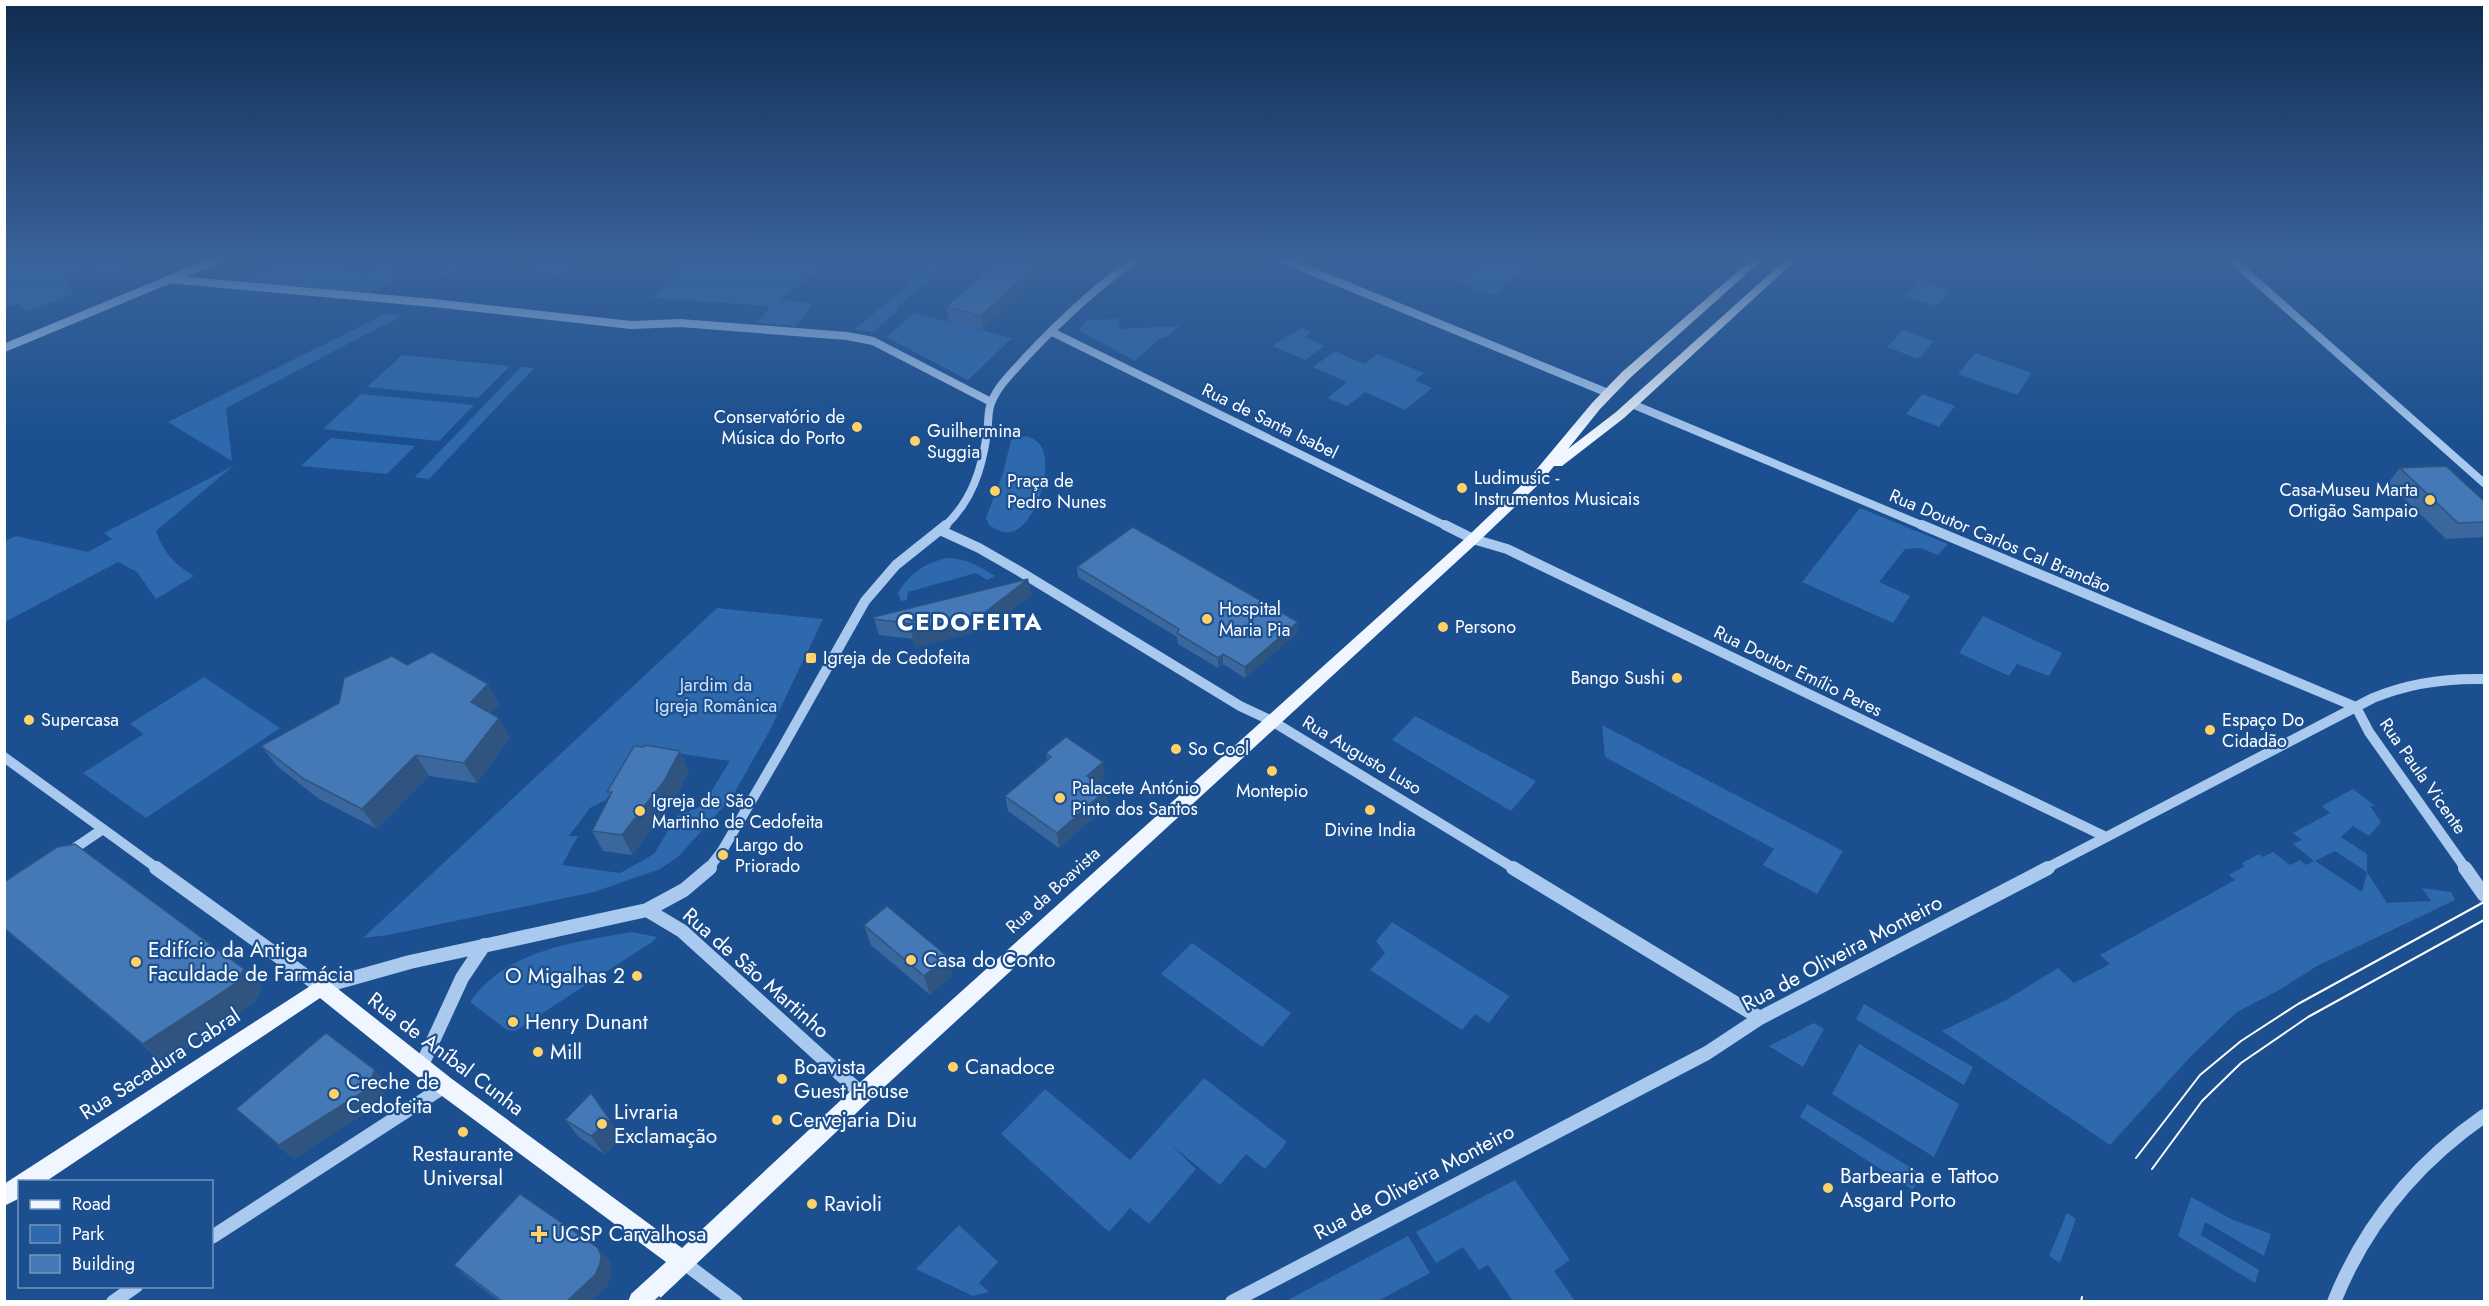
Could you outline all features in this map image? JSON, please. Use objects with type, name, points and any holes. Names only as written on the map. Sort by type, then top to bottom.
[{"type":"main road","points":[[1536,479],[1608,393],[1690,320]]},
{"type":"main road","points":[[1536,479],[1632,404],[1725,320]]},
{"type":"main road","points":[[1608,393],[1632,404]]},
{"type":"main road","name":"Rua da Boavista","points":[[639,1302],[862,1094],[1473,539],[1536,479]]},
{"type":"main road","name":"Rua de Aníbal Cunha","points":[[321,987],[445,1086],[683,1262]]},
{"type":"main road","name":"Rua Sacadura Cabral","points":[[29,1180],[321,987]]},
{"type":"main road","points":[[4,1196],[18,1187]]},
{"type":"street","points":[[4,348],[71,320]]},
{"type":"street","points":[[586,320],[631,325],[680,323],[847,336],[873,341],[991,402]]},
{"type":"street","points":[[321,987],[411,962],[647,910],[674,897],[694,883],[715,861],[791,735],[854,618],[874,587],[892,569],[942,531],[956,516],[976,481],[983,457],[991,402],[1002,385],[1064,320]]},
{"type":"street","points":[[1430,320],[1608,393]]},
{"type":"street","points":[[2300,320],[2484,483]]},
{"type":"street","name":"Rua de Santa Isabel","points":[[1052,332],[1473,539]]},
{"type":"street","name":"Rua Doutor Carlos Cal Brandão","points":[[1632,404],[2356,707]]},
{"type":"street","name":"Rua Augusto Luso","points":[[942,531],[980,548],[1019,571],[1760,1018]]},
{"type":"street","name":"Rua Doutor Emílio Peres","points":[[1473,539],[1507,549],[2106,837]]},
{"type":"street","name":"Rua de Oliveira Monteiro","points":[[1232,1302],[1707,1053],[1760,1018],[2356,707],[2403,686],[2447,679],[2484,679]]},
{"type":"street","name":"Rua Paula Vicente","points":[[2356,707],[2368,732],[2484,895]]},
{"type":"street","name":"Rua de Aníbal Cunha","points":[[4,757],[321,987]]},
{"type":"street","points":[[53,862],[103,828]]},
{"type":"street","name":"Rua de São Martinho","points":[[647,910],[682,931],[862,1094]]},
{"type":"street","points":[[421,1067],[462,978],[484,945]]},
{"type":"street","points":[[213,1236],[445,1086]]},
{"type":"street","points":[[2334,1302],[2345,1270],[2368,1232],[2400,1190],[2434,1152],[2484,1116]]},
{"type":"street","points":[[683,1262],[736,1302]]},
{"type":"street","points":[[113,1302],[134,1288]]},
{"type":"green space","points":[[373,320],[394,320],[226,408],[232,461],[168,422]]},
{"type":"green space","points":[[760,320],[800,320],[796,326],[758,323]]},
{"type":"green space","points":[[866,320],[887,320],[873,332],[854,330]]},
{"type":"green space","points":[[907,320],[942,320],[1012,338],[968,380],[886,337]]},
{"type":"green space","points":[[1087,320],[1119,320],[1120,329],[1180,326],[1168,336],[1159,339],[1135,361],[1080,331]]},
{"type":"green space","points":[[1301,328],[1311,332],[1304,337],[1325,346],[1305,360],[1272,346]]},
{"type":"green space","points":[[1903,330],[1934,341],[1918,359],[1887,347]]},
{"type":"green space","points":[[1335,351],[1364,364],[1377,354],[1424,373],[1415,380],[1432,388],[1405,410],[1365,392],[1347,406],[1327,398],[1347,382],[1313,367]]},
{"type":"green space","points":[[1975,353],[2032,373],[2017,395],[1958,374]]},
{"type":"green space","points":[[402,355],[510,366],[478,398],[367,387]]},
{"type":"green space","points":[[521,367],[534,368],[429,479],[415,477]]},
{"type":"green space","points":[[361,394],[474,405],[439,441],[323,429]]},
{"type":"green space","points":[[1922,394],[1955,406],[1939,427],[1906,414]]},
{"type":"green space","points":[[1026,436],[1041,446],[1044,455],[1044,481],[1035,508],[1028,519],[1011,532],[1002,532],[989,525],[986,518],[1003,473],[1011,440]]},
{"type":"green space","points":[[331,438],[415,446],[387,474],[301,466]]},
{"type":"green space","points":[[233,466],[156,531],[170,557],[194,576],[156,599],[137,572],[118,562],[5,622],[5,541],[16,536],[88,552],[112,539],[104,533]]},
{"type":"green space","points":[[1860,508],[1948,544],[1938,555],[1920,548],[1905,549],[1879,582],[1910,596],[1893,623],[1802,582]]},
{"type":"green space","points":[[947,558],[966,561],[995,576],[987,580],[976,573],[908,592],[907,600],[901,601],[898,593],[912,575],[925,566]]},
{"type":"green space","name":"Jardim da Igreja Românica","points":[[717,608],[823,619],[769,732],[732,797],[679,856],[660,869],[594,892],[388,935],[363,938]],"holes":[[[641,748],[730,761],[702,806],[677,816],[654,854],[620,873],[562,865],[578,836],[569,836],[590,808],[606,800]]]},
{"type":"green space","points":[[1983,616],[2062,653],[2049,676],[2017,664],[2009,676],[1959,653]]},
{"type":"green space","points":[[204,677],[280,728],[146,818],[83,773],[144,734],[130,724]]},
{"type":"green space","points":[[1415,716],[1536,781],[1511,811],[1392,740]]},
{"type":"green space","points":[[1602,725],[1843,851],[1817,894],[1763,865],[1774,849],[1605,757]]},
{"type":"green space","points":[[2353,789],[2375,806],[2370,806],[2381,822],[2369,836],[2353,826],[2341,837],[2367,854],[2367,872],[2387,903],[2431,901],[2422,888],[2451,892],[2455,900],[2317,966],[2281,989],[2237,1012],[2191,1056],[2110,1145],[1942,1031],[2006,1000],[2058,968],[2074,983],[2110,964],[2100,955],[2235,880],[2229,875],[2245,866],[2242,863],[2259,854],[2263,857],[2273,852],[2290,865],[2300,860],[2306,865],[2314,861],[2293,844],[2302,840],[2293,833],[2330,813],[2322,806]],"holes":[[[2335,851],[2367,872],[2362,892],[2315,861]]]},
{"type":"green space","points":[[1392,922],[1509,996],[1489,1023],[1475,1014],[1462,1030],[1370,970],[1385,953],[1376,941]]},
{"type":"green space","points":[[632,932],[657,937],[515,1031],[507,1030],[470,1002],[485,984],[522,960],[565,945]]},
{"type":"green space","points":[[1192,943],[1291,1013],[1262,1047],[1161,974]]},
{"type":"green space","points":[[1864,1004],[1973,1067],[1964,1085],[1856,1019]]},
{"type":"green space","points":[[1814,1023],[1824,1029],[1803,1067],[1769,1046]]},
{"type":"green space","points":[[1859,1044],[1959,1104],[1934,1157],[1832,1094]]},
{"type":"green space","points":[[1204,1078],[1287,1142],[1265,1169],[1246,1154],[1220,1185],[1169,1143],[1196,1169],[1149,1224],[1130,1208],[1109,1232],[1001,1134],[1045,1089],[1130,1160]]},
{"type":"green space","points":[[1807,1104],[1921,1174],[1913,1190],[1800,1117]]},
{"type":"green space","points":[[1515,1180],[1570,1260],[1554,1271],[1575,1301],[1513,1301],[1488,1265],[1479,1270],[1463,1247],[1436,1263],[1416,1232]]},
{"type":"green space","points":[[2191,1197],[2231,1219],[2271,1234],[2264,1256],[2205,1222],[2201,1235],[2259,1270],[2255,1283],[2178,1236]]},
{"type":"green space","points":[[2067,1213],[2076,1219],[2060,1263],[2049,1256]]},
{"type":"green space","points":[[959,1225],[998,1262],[979,1283],[989,1292],[973,1296],[916,1269]]},
{"type":"green space","points":[[1408,1236],[1430,1273],[1378,1301],[1286,1301]]},
{"type":"building","points":[[2446,466],[2484,501],[2484,522],[2458,523],[2400,468]]},
{"type":"building","name":"Hospital Maria Pia","points":[[1133,527],[1298,622],[1245,667],[1223,654],[1218,658],[1177,633],[1179,629],[1077,567]]},
{"type":"building","points":[[1028,579],[984,613],[911,631],[914,624],[874,619],[874,617]]},
{"type":"building","points":[[432,652],[488,684],[471,702],[499,718],[464,763],[416,755],[362,809],[304,779],[261,746],[339,703],[344,678],[392,656],[407,665]]},
{"type":"building","name":"Palacete António Pinto dos Santos","points":[[1066,737],[1103,762],[1087,776],[1106,790],[1057,833],[1005,796],[1051,757],[1046,753]]},
{"type":"building","points":[[645,745],[680,751],[664,781],[622,835],[592,831],[612,792],[607,792],[634,746],[644,747]]},
{"type":"building","name":"Edifício da Antiga Faculdade de Farmácia","points":[[75,844],[244,969],[235,984],[143,1044],[4,928],[4,882],[57,847]]},
{"type":"building","points":[[887,906],[947,956],[924,976],[864,925]]},
{"type":"building","name":"Creche de Cedofeita","points":[[326,1033],[375,1070],[366,1090],[279,1145],[236,1109]]},
{"type":"building","points":[[591,1093],[610,1120],[591,1136],[565,1120]]},
{"type":"building","name":"UCSP Carvalhosa","points":[[520,1194],[598,1248],[601,1255],[595,1275],[566,1302],[503,1302],[454,1265]]},
{"type":"building","points":[[659,1297],[665,1302],[654,1302]]},
{"type":"tram line","points":[[2136,1158],[2200,1075],[2241,1041],[2298,1004],[2484,902]]},
{"type":"tram line","points":[[2152,1169],[2202,1101],[2241,1063],[2308,1017],[2484,920]]},
{"type":"tram line","points":[[2081,1302],[2082,1297]]},
{"type":"place","name":"Conservatório de Música do Porto","points":[[857,427]]},
{"type":"place","name":"Guilhermina Suggia","points":[[915,441]]},
{"type":"place","name":"Ludimusic - Instrumentos Musicais","points":[[1462,488]]},
{"type":"place","name":"Praça de Pedro Nunes","points":[[995,491]]},
{"type":"place","name":"Casa-Museu Marta Ortigão Sampaio","points":[[2430,500]]},
{"type":"place","name":"Hospital Maria Pia","points":[[1207,619]]},
{"type":"place","name":"Persono","points":[[1443,627]]},
{"type":"place","name":"Igreja de Cedofeita","points":[[811,658]]},
{"type":"place","name":"Bango Sushi","points":[[1677,678]]},
{"type":"place","name":"Supercasa","points":[[29,720]]},
{"type":"place","name":"Espaço Do Cidadão","points":[[2210,730]]},
{"type":"place","name":"So Cool","points":[[1176,749]]},
{"type":"place","name":"Montepio","points":[[1272,771]]},
{"type":"place","name":"Palacete António Pinto dos Santos","points":[[1060,798]]},
{"type":"place","name":"Divine India","points":[[1370,810]]},
{"type":"place","name":"Igreja de São Martinho de Cedofeita","points":[[640,811]]},
{"type":"place","name":"Largo do Priorado","points":[[723,855]]},
{"type":"place","name":"Casa do Conto","points":[[911,960]]},
{"type":"place","name":"Edifício da Antiga Faculdade de Farmácia","points":[[136,962]]},
{"type":"place","name":"O Migalhas 2","points":[[637,976]]},
{"type":"place","name":"Henry Dunant","points":[[513,1022]]},
{"type":"place","name":"Mill","points":[[538,1052]]},
{"type":"place","name":"Canadoce","points":[[953,1067]]},
{"type":"place","name":"Boavista Guest House","points":[[782,1079]]},
{"type":"place","name":"Creche de Cedofeita","points":[[334,1094]]},
{"type":"place","name":"Cervejaria Diu","points":[[777,1120]]},
{"type":"place","name":"Livraria Exclamação","points":[[602,1124]]},
{"type":"place","name":"Restaurante Universal","points":[[463,1132]]},
{"type":"place","name":"Barbearia e Tattoo Asgard Porto","points":[[1828,1188]]},
{"type":"place","name":"Ravioli","points":[[812,1204]]},
{"type":"place","name":"UCSP Carvalhosa","points":[[539,1234]]},
{"type":"district","name":"CEDOFEITA","points":[[970,622]]}]
